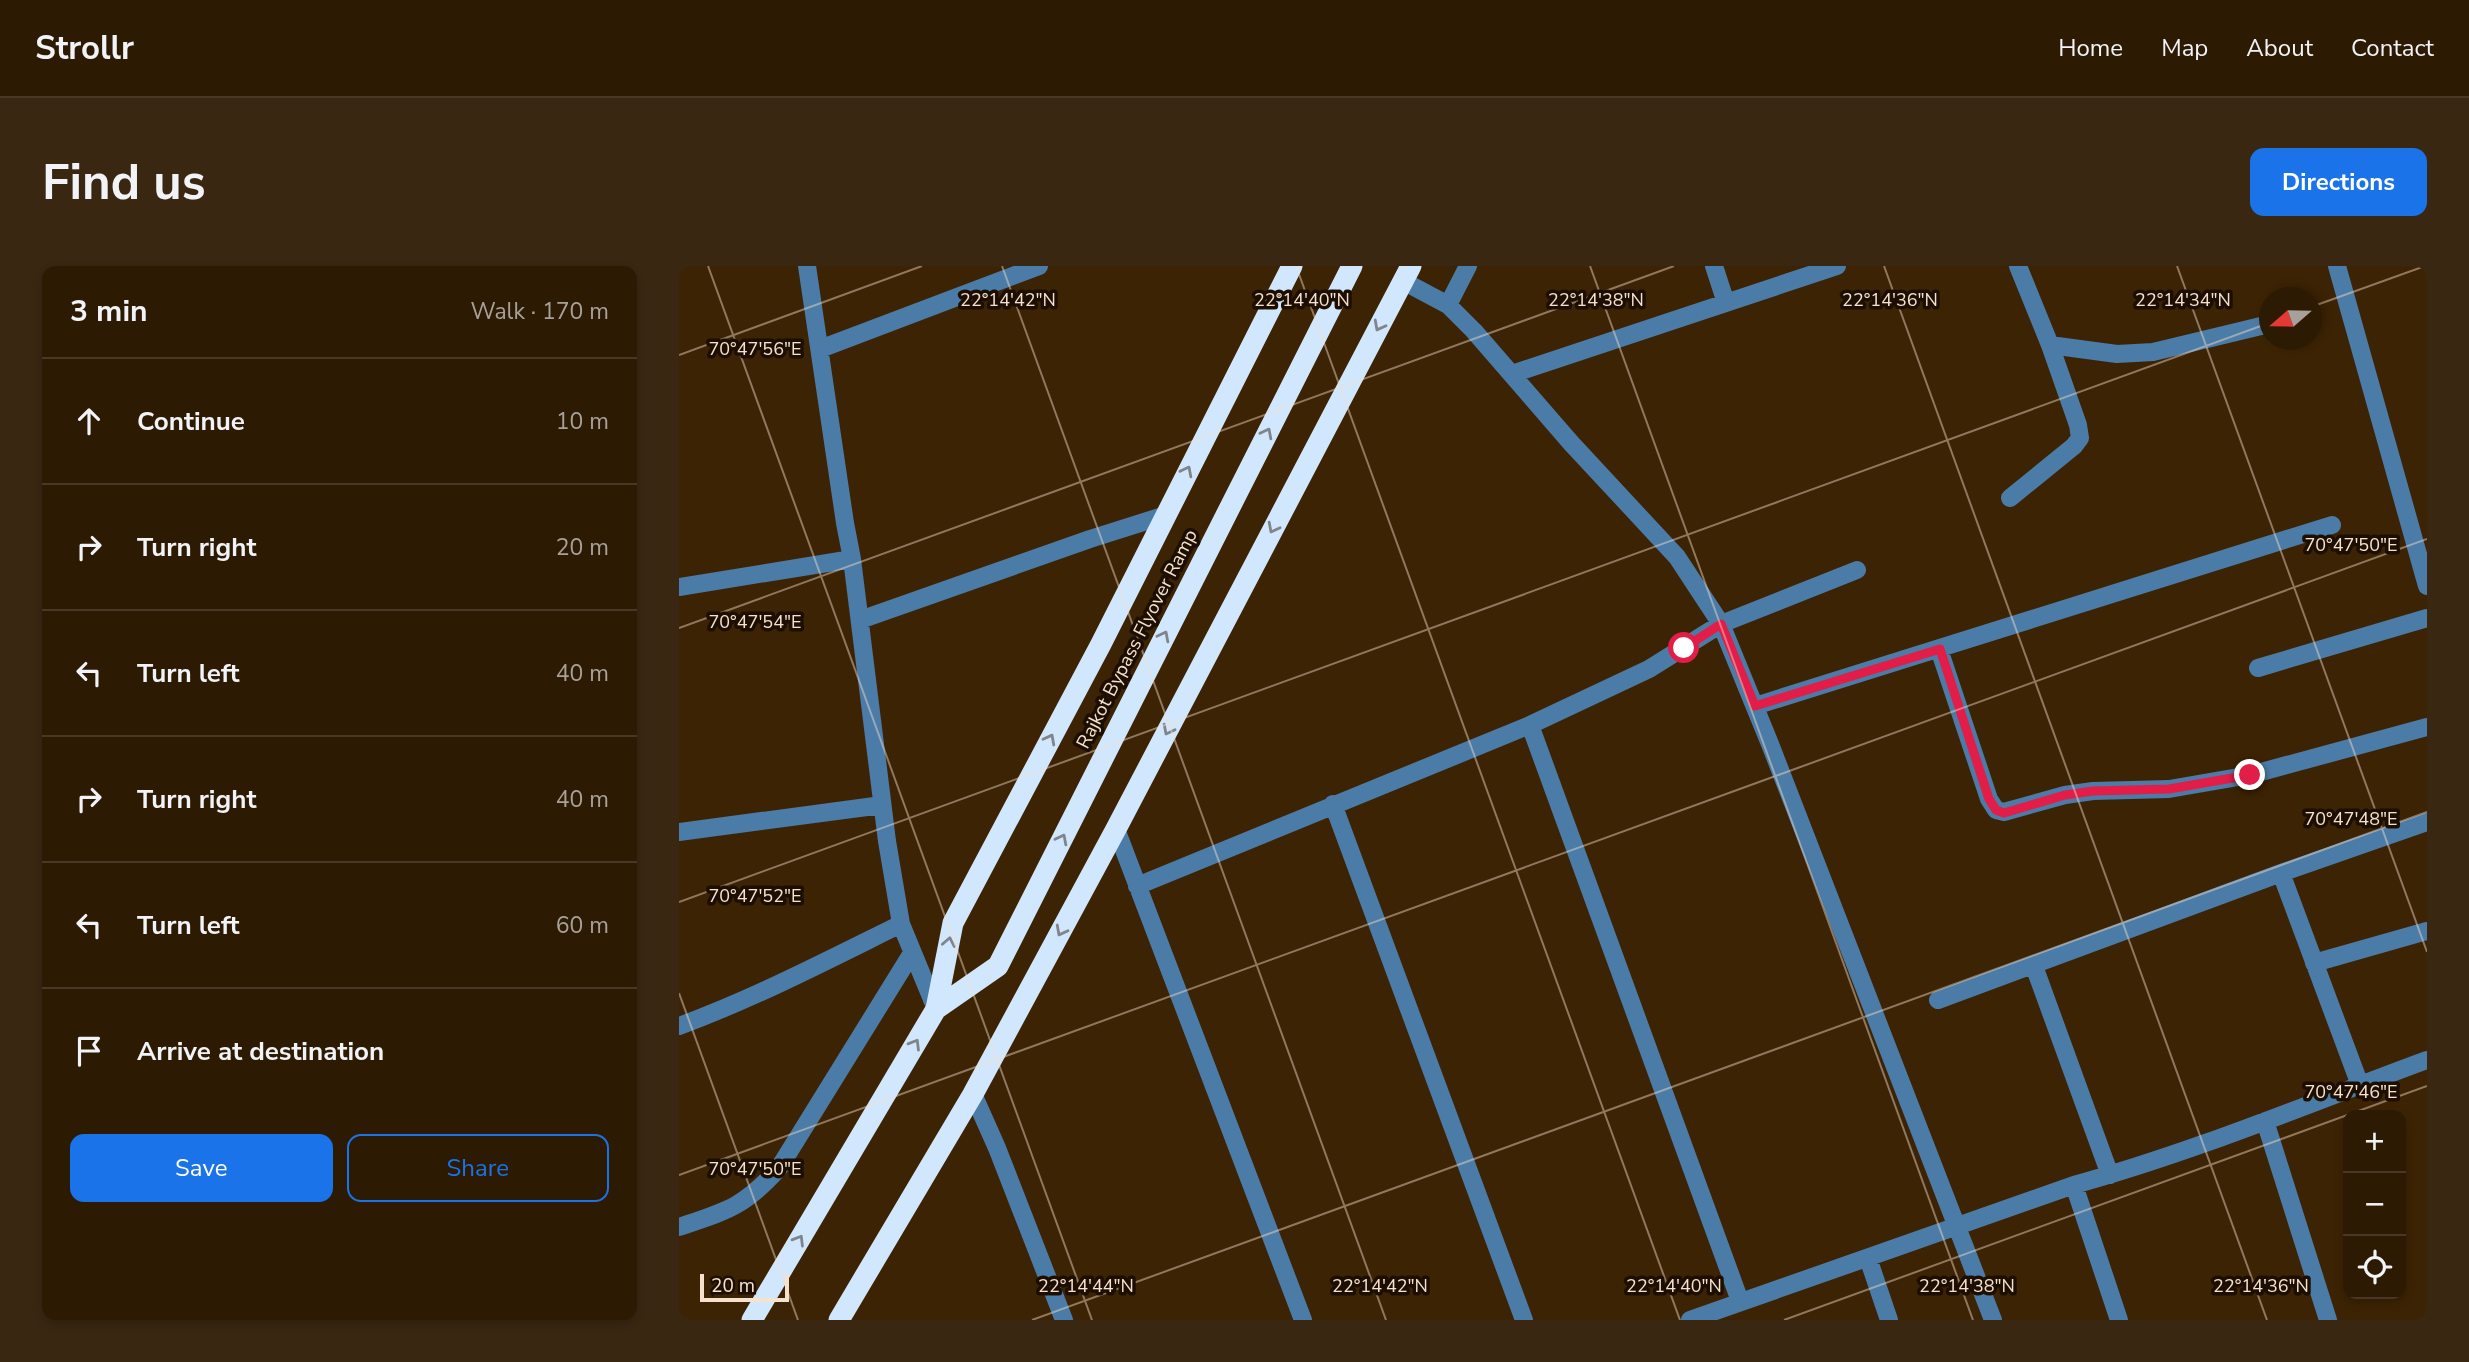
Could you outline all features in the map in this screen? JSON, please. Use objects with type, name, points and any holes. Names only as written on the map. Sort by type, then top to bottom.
[{"type":"highway","points":[[752,1320],[936,1009],[953,923],[1101,644],[1292,266]]},
{"type":"highway","name":"Rajkot Bypass Flyover Ramp","points":[[936,1009],[998,966],[1352,266]]},
{"type":"highway","points":[[839,1320],[973,1094],[1116,830],[1407,273]]},
{"type":"street","points":[[807,266],[852,559],[901,925],[936,1009]]},
{"type":"street","points":[[820,349],[1039,266]]},
{"type":"street","points":[[1448,304],[1468,266]]},
{"type":"street","points":[[1714,266],[1726,303]]},
{"type":"street","points":[[1512,374],[1837,266]]},
{"type":"street","points":[[2010,498],[2074,446],[2080,438],[2050,345],[2018,266]]},
{"type":"street","points":[[2337,266],[2427,586]]},
{"type":"street","points":[[1407,273],[1448,304],[1677,557],[1721,624],[1993,1320]]},
{"type":"street","points":[[2050,345],[2117,354],[2153,352],[2259,326]]},
{"type":"street","points":[[860,620],[1077,543],[1166,515]]},
{"type":"street","points":[[1755,706],[2332,525]]},
{"type":"street","points":[[679,587],[852,559]]},
{"type":"street","points":[[1137,886],[1530,725],[1649,668],[1721,624],[1857,570]]},
{"type":"street","points":[[2257,668],[2427,618]]},
{"type":"street","points":[[1940,649],[1989,799],[1996,810],[2004,813],[2065,795],[2093,791],[2169,789],[2228,779],[2427,727]]},
{"type":"street","points":[[1530,725],[1740,1301]]},
{"type":"street","points":[[1333,804],[1524,1320]]},
{"type":"street","points":[[679,832],[883,805]]},
{"type":"street","points":[[1938,1000],[2427,822]]},
{"type":"street","points":[[1116,830],[1303,1320]]},
{"type":"street","points":[[2281,873],[2360,1085]]},
{"type":"street","points":[[679,1027],[805,972],[901,925]]},
{"type":"street","points":[[2315,962],[2427,931]]},
{"type":"street","points":[[679,1227],[729,1211],[757,1192],[779,1167],[912,953]]},
{"type":"street","points":[[2034,965],[2110,1175]]},
{"type":"street","points":[[1690,1320],[2265,1121],[2427,1060]]},
{"type":"street","points":[[973,1094],[1064,1320]]},
{"type":"street","points":[[2265,1121],[2328,1320]]},
{"type":"street","points":[[2074,1185],[2119,1320]]},
{"type":"street","points":[[1868,1258],[1889,1320]]},
{"type":"route","points":[[1684,648],[1721,624],[1755,706],[1940,649],[1989,799],[1996,810],[2004,813],[2065,795],[2093,791],[2169,789],[2250,775]]}]
